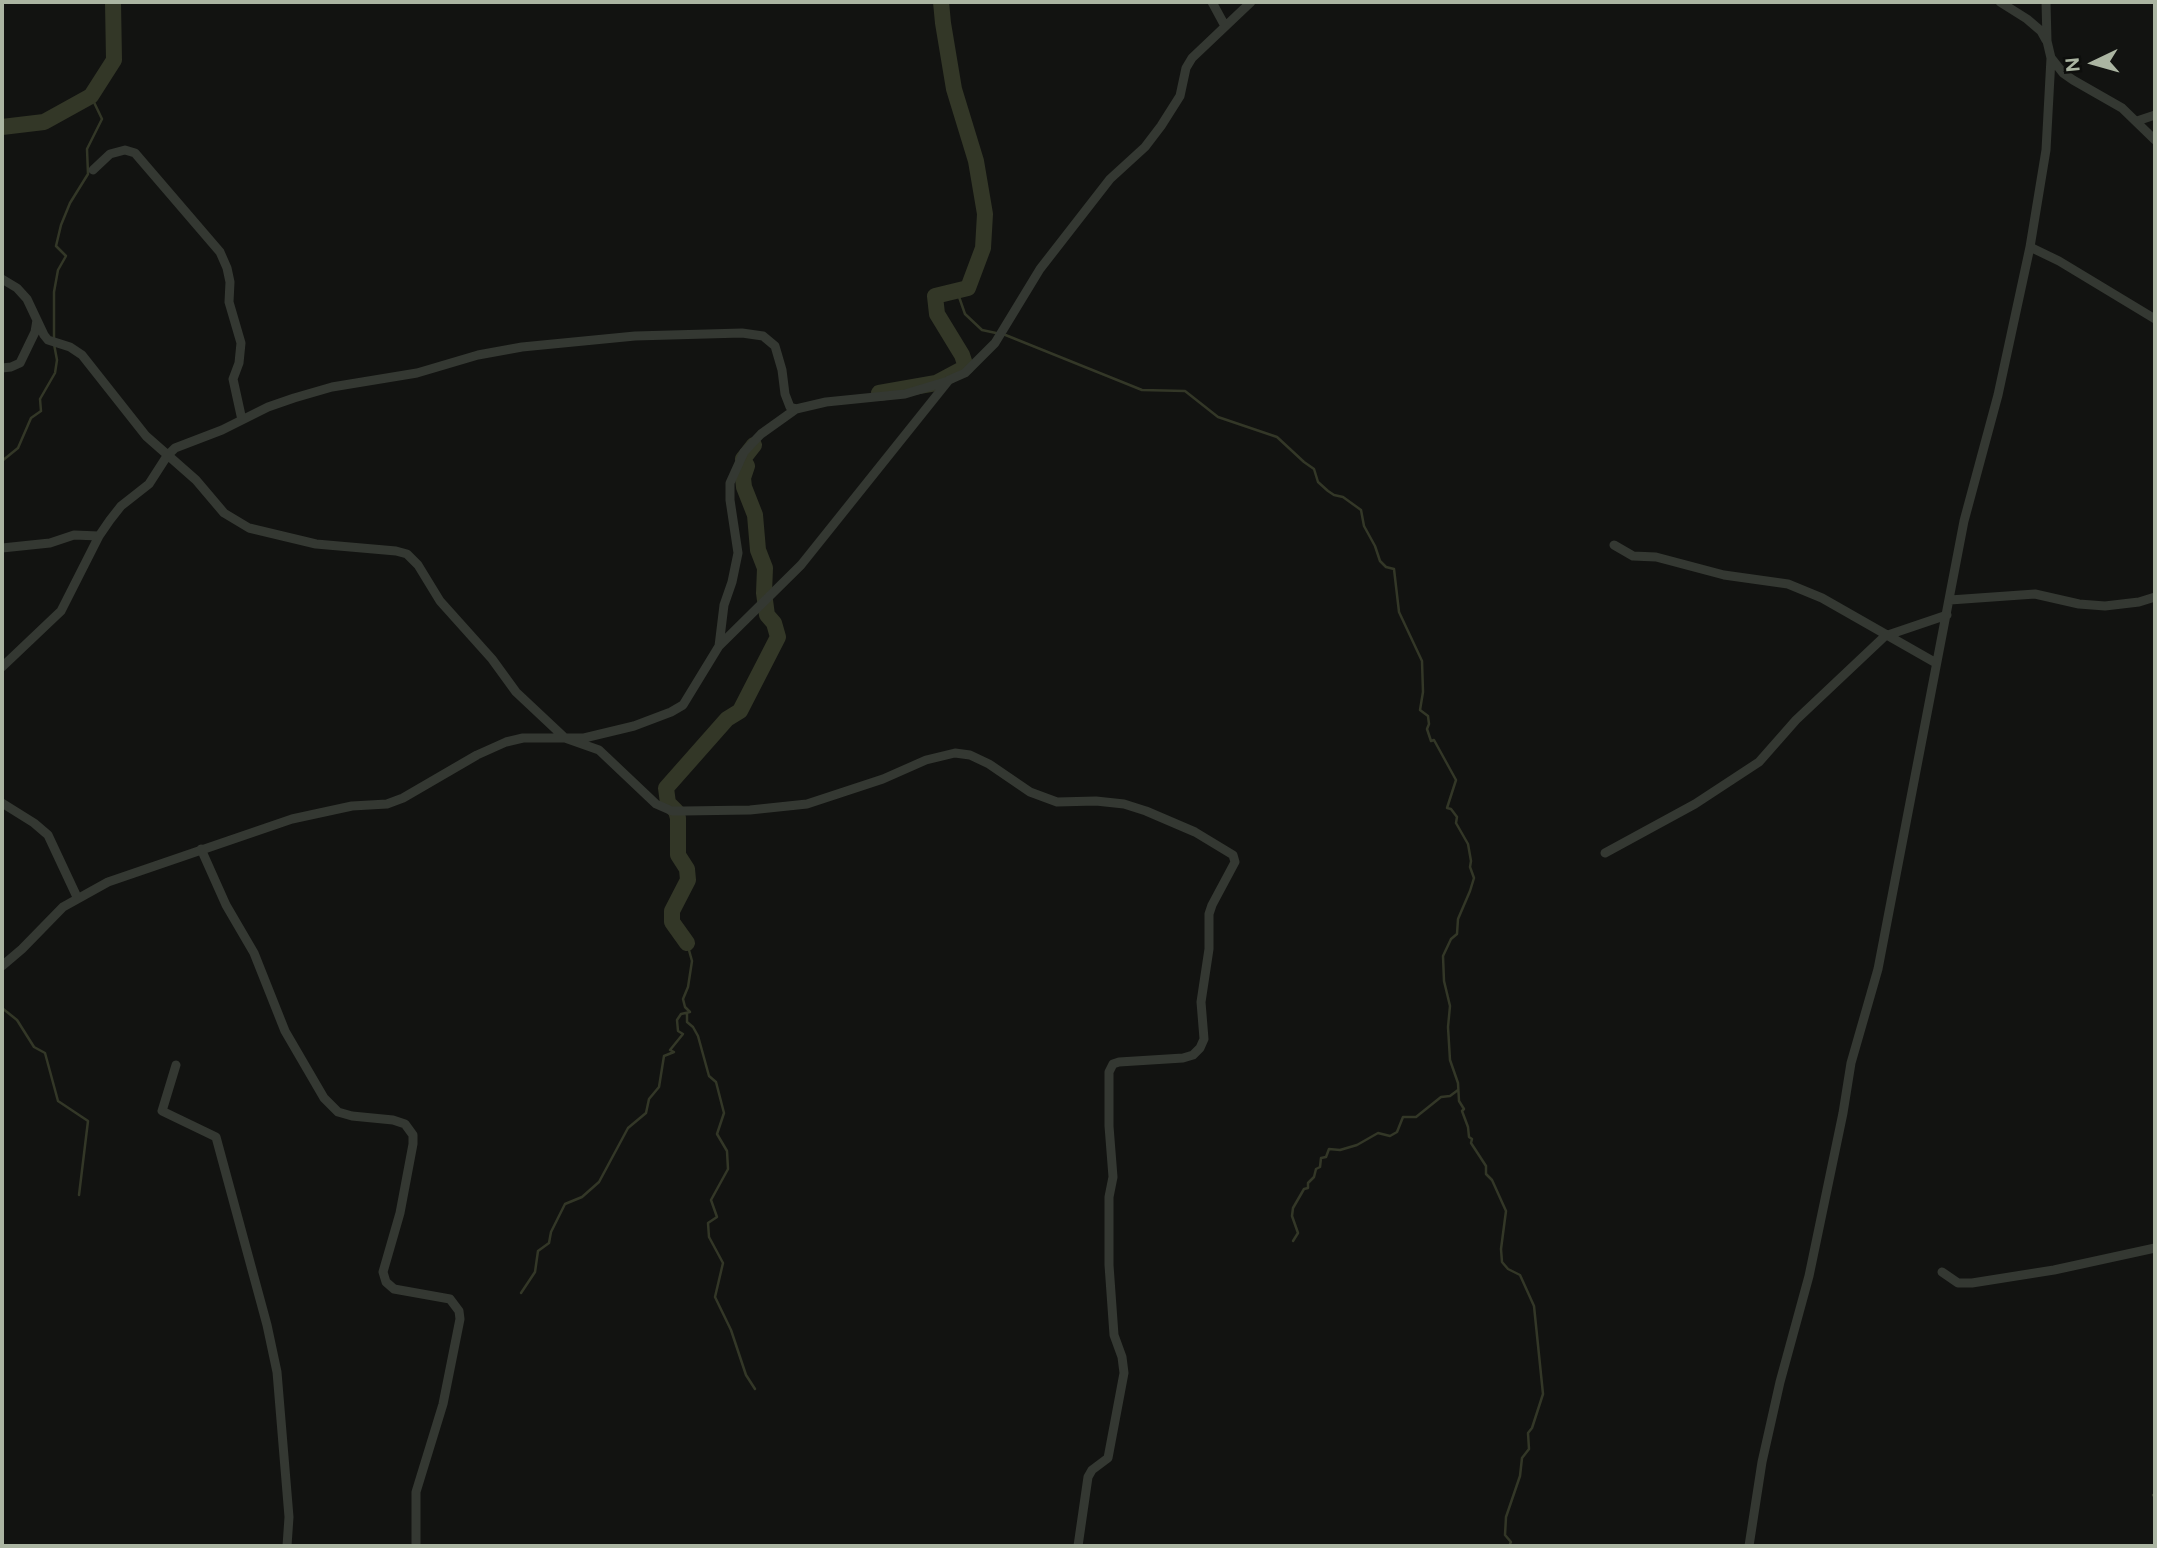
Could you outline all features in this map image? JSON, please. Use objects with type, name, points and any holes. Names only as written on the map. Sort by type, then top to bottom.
[{"type":"street","points":[[1212,2],[1225,26]]},
{"type":"street","points":[[719,646],[722,615],[738,553],[730,483],[744,452],[761,434],[796,409],[826,402],[905,394],[949,380],[973,367],[995,343],[1049,258],[1110,179],[1145,147],[1161,126],[1180,96],[1186,68],[1192,58],[1251,2]]},
{"type":"street","points":[[2000,2],[2027,19],[2041,31],[2047,41]]},
{"type":"street","points":[[1749,1546],[1762,1462],[1780,1382],[1809,1276],[1851,1063],[1878,969],[1964,521],[1998,395],[2030,247],[2046,149],[2051,58],[2047,41],[2046,2]]},
{"type":"street","points":[[2051,58],[2063,73],[2122,108],[2155,140]]},
{"type":"street","points":[[2137,121],[2155,115]]},
{"type":"street","points":[[93,170],[110,154],[125,150],[135,153],[219,252],[227,268],[230,282],[229,302],[241,343],[239,363],[233,379],[242,420]]},
{"type":"street","points":[[2030,247],[2094,281],[2155,319]]},
{"type":"street","points":[[2,279],[23,293],[48,340],[70,347],[82,355],[138,428],[196,480],[224,513],[249,528],[316,544],[407,554],[418,565],[440,601],[492,659],[516,692],[565,738],[600,750],[651,801],[672,811],[750,810],[807,804],[875,782],[940,755],[955,753],[970,755],[989,764],[1030,792],[1057,802],[1096,801],[1124,804],[1146,811],[1195,832],[1233,855],[1235,862],[1209,914],[1209,950],[1201,1002],[1204,1039],[1200,1048],[1193,1055],[1183,1058],[1119,1062],[1113,1064],[1109,1072],[1113,1177],[1109,1197],[1109,1265],[1114,1335],[1122,1357],[1124,1373],[1108,1458],[1092,1470],[1088,1478],[1078,1546]]},
{"type":"street","points":[[2,368],[20,363],[36,332],[37,319]]},
{"type":"street","points":[[2,667],[61,611],[99,536],[121,506],[149,484],[167,456],[182,444],[268,407],[321,389],[417,373],[495,352],[542,345],[635,336],[742,333],[763,336],[775,346],[785,394],[790,407],[796,409]]},
{"type":"street","points":[[2,966],[63,907],[108,882],[292,819],[352,806],[387,804],[506,742],[523,738],[584,738],[671,712],[683,705],[719,646],[801,565],[949,380]]},
{"type":"street","points":[[2,548],[50,543],[74,535],[99,536]]},
{"type":"street","points":[[1614,545],[1633,556],[1657,557],[1678,565],[1724,575],[1788,584],[1822,598],[1936,663]]},
{"type":"street","points":[[1950,600],[2035,594],[2079,604],[2105,606],[2155,597]]},
{"type":"street","points":[[1605,853],[1695,804],[1759,762],[1796,720],[1885,636],[1947,615]]},
{"type":"street","points":[[2,803],[48,835],[77,897]]},
{"type":"street","points":[[201,849],[226,905],[254,953],[285,1031],[324,1098],[338,1112],[393,1120],[405,1124],[413,1135],[400,1213],[383,1272],[386,1282],[394,1289],[450,1299],[459,1311],[460,1319],[443,1404],[416,1492],[416,1546]]},
{"type":"street","points":[[176,1065],[162,1111],[216,1137],[269,1337],[277,1372],[289,1517],[287,1546]]},
{"type":"street","points":[[1942,1272],[1958,1283],[1972,1283],[2054,1270],[2155,1248]]},
{"type":"waterway","points":[[2,127],[44,122],[91,96],[114,60],[113,2]]},
{"type":"waterway","points":[[879,393],[936,383],[966,367],[962,355],[937,314],[935,296],[968,288],[983,248],[985,214],[976,161],[954,89],[941,2]]},
{"type":"waterway","points":[[54,338],[54,292],[58,270],[66,256],[56,246],[70,203],[88,174],[87,149],[102,119],[91,96]]},
{"type":"waterway","points":[[957,291],[965,314],[982,330],[996,333]]},
{"type":"waterway","points":[[1003,334],[1142,390],[1185,391],[1218,417],[1277,437],[1314,469],[1318,482],[1328,491],[1343,497],[1361,510],[1364,526],[1380,561],[1386,567],[1394,569],[1399,612],[1422,661],[1423,692],[1420,710],[1428,716],[1427,729],[1431,741],[1434,740],[1456,780],[1447,808],[1457,817],[1456,823],[1468,844],[1474,878],[1458,919],[1457,934],[1451,939],[1443,956],[1444,981],[1450,1006],[1450,1060],[1458,1083],[1459,1101],[1464,1109],[1462,1111],[1471,1143],[1486,1166],[1486,1174],[1492,1180],[1506,1211],[1502,1262],[1508,1269],[1520,1275],[1534,1306],[1543,1394],[1528,1433],[1529,1449],[1522,1458],[1520,1476],[1506,1517],[1505,1535],[1511,1542],[1509,1546]]},
{"type":"waterway","points":[[2,461],[18,448],[31,418],[41,411],[40,399],[55,373],[57,360],[54,344]]},
{"type":"waterway","points":[[687,943],[672,922],[672,911],[688,880],[687,869],[678,855],[678,818],[676,811],[668,803],[666,788],[727,719],[740,711],[778,637],[774,623],[767,615],[765,568],[758,550],[755,515],[744,487],[743,478],[747,466],[743,459],[754,445]]},
{"type":"waterway","points":[[521,1293],[535,1272],[538,1251],[549,1243],[551,1232],[565,1204],[582,1197],[599,1182],[628,1128],[646,1113],[649,1099],[659,1087],[664,1056],[674,1052],[670,1050],[683,1034],[678,1031],[677,1020],[681,1014],[690,1012],[683,999],[692,961],[687,943]]},
{"type":"waterway","points":[[2,1008],[17,1020],[34,1047],[45,1053],[58,1101],[88,1121],[79,1195]]},
{"type":"waterway","points":[[687,1014],[687,1022],[698,1036],[709,1076],[716,1082],[724,1113],[717,1134],[727,1151],[728,1169],[711,1200],[717,1217],[708,1223],[709,1237],[723,1263],[715,1297],[731,1330],[746,1375],[755,1389]]},
{"type":"waterway","points":[[1293,1241],[1298,1233],[1292,1216],[1293,1208],[1304,1189],[1308,1188],[1308,1183],[1320,1167],[1321,1158],[1326,1157],[1329,1149],[1340,1150],[1357,1145],[1378,1133],[1390,1136],[1397,1132],[1403,1117],[1416,1117],[1441,1097],[1450,1096],[1458,1090]]}]
